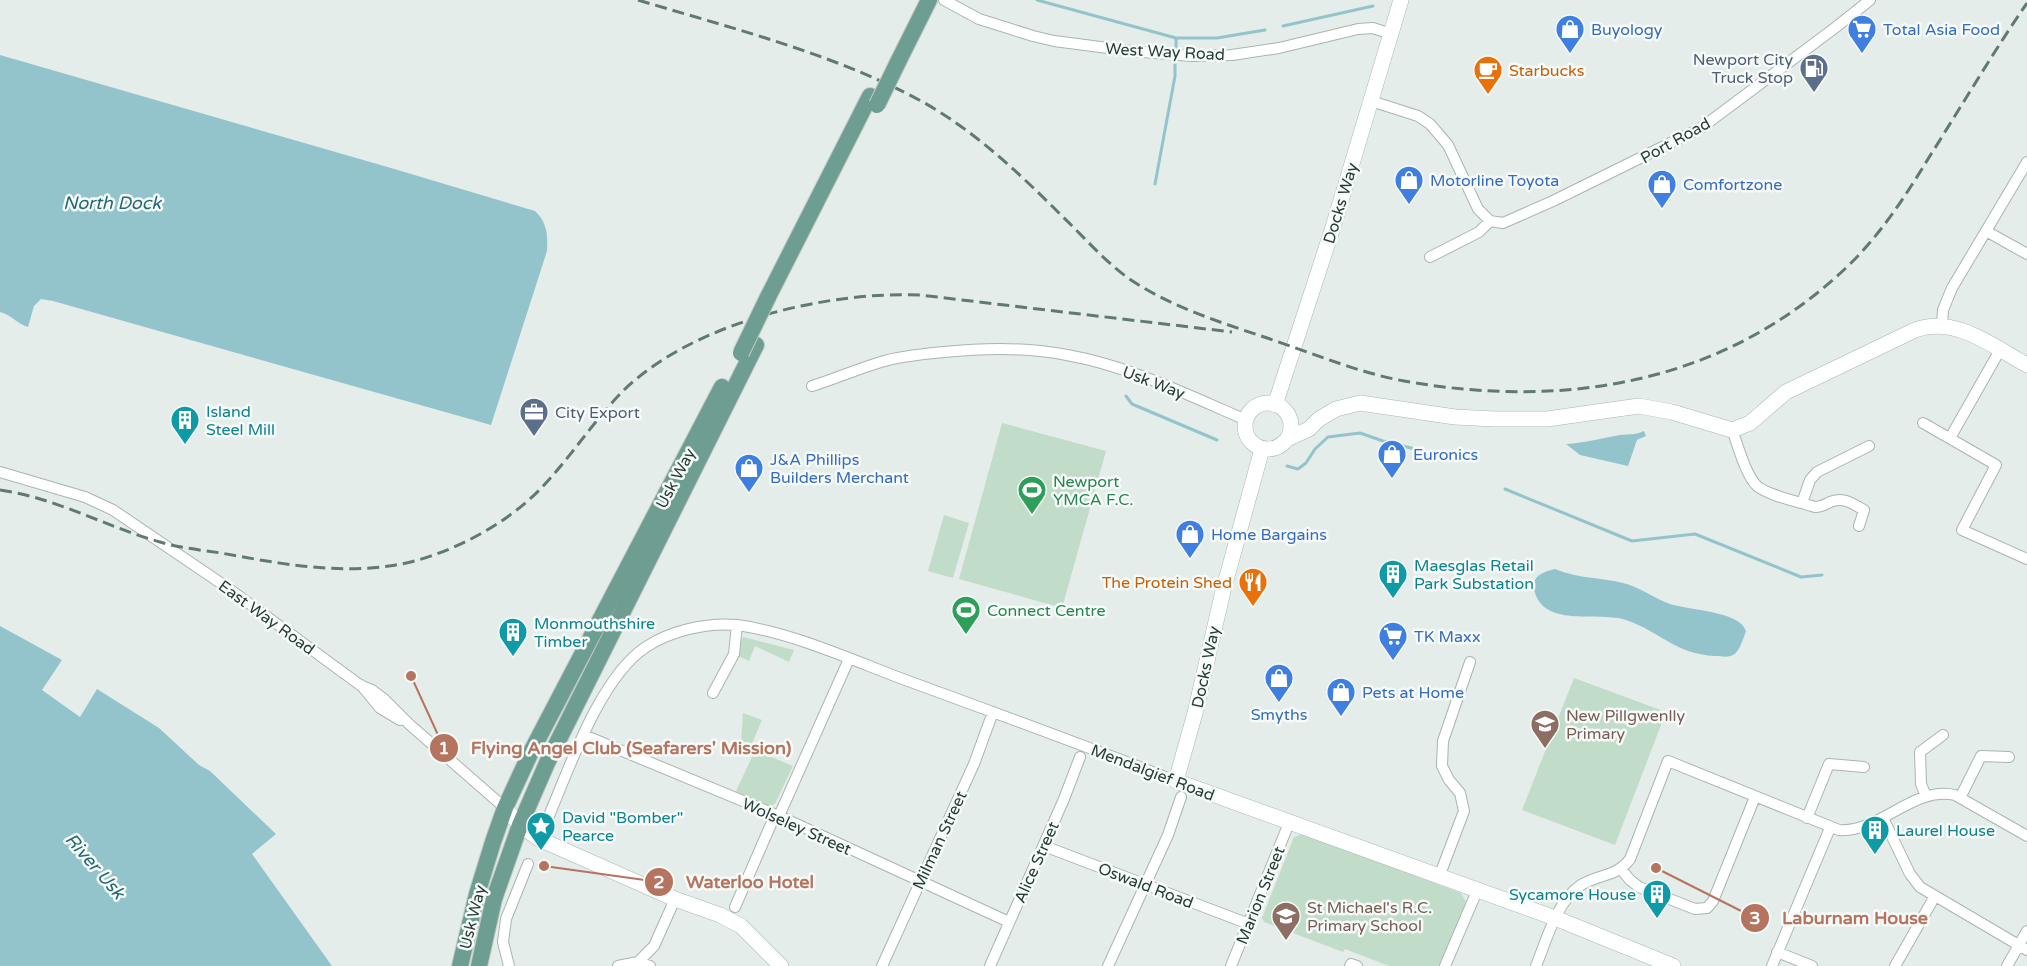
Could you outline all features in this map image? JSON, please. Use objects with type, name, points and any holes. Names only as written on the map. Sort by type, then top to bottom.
[{"type":"main road","name":"Usk Way","points":[[460,966],[477,894],[505,808],[535,744],[741,353],[775,296],[920,6]]},
{"type":"main road","name":"Usk Way","points":[[479,966],[494,899],[520,825],[547,763],[756,345],[775,296]]},
{"type":"street","name":"West Way Road","points":[[944,0],[979,19],[1054,41],[1192,56],[1232,55],[1279,48],[1358,29],[1373,28],[1391,34]]},
{"type":"street","name":"Docks Way","points":[[1275,405],[1401,0]]},
{"type":"street","name":"Port Road","points":[[1430,257],[1479,232],[1490,221],[1503,223],[1524,215],[1701,128],[1870,0]]},
{"type":"street","points":[[1371,101],[1419,116],[1430,124],[1448,145],[1478,209],[1490,221]]},
{"type":"street","points":[[1942,325],[1943,310],[1947,300],[2027,162]]},
{"type":"street","points":[[1986,231],[2027,254]]},
{"type":"street","points":[[1287,439],[1291,427],[1288,416],[1275,405],[1258,406],[1246,420],[1248,436],[1255,445],[1263,449],[1275,448],[1287,439],[1309,429],[1336,409],[1360,403],[1455,417],[1495,419],[1547,419],[1639,406],[1672,412],[1732,430],[1750,423],[1775,400],[1798,386],[1915,330],[1929,326],[1942,325],[1962,331],[2027,365]]},
{"type":"street","name":"Usk Way","points":[[812,386],[882,361],[979,349],[1024,350],[1066,355],[1115,368],[1167,385],[1246,420]]},
{"type":"street","points":[[1950,438],[2000,350]]},
{"type":"street","points":[[1288,416],[1320,419]]},
{"type":"street","points":[[1923,423],[1996,465],[1962,530],[2027,559]]},
{"type":"street","points":[[1732,430],[1751,477],[1758,486],[1815,507],[1823,507],[1838,499],[1846,500],[1864,510],[1859,525]]},
{"type":"street","points":[[1802,503],[1810,480],[1817,472],[1869,446]]},
{"type":"street","name":"Docks Way","points":[[1176,781],[1195,713],[1223,591],[1263,449]]},
{"type":"street","name":"East Way Road","points":[[0,472],[85,497],[113,510],[228,588],[360,685],[378,694],[505,808]]},
{"type":"street","points":[[713,693],[734,654],[737,625]]},
{"type":"street","name":"Mendalgief Road","points":[[548,818],[584,735],[620,670],[645,647],[680,632],[701,627],[737,625],[765,631],[849,659],[1289,823],[1555,918],[1663,964]]},
{"type":"street","points":[[735,907],[849,659]]},
{"type":"street","points":[[1439,877],[1464,810],[1460,794],[1442,766],[1443,741],[1470,662]]},
{"type":"street","name":"Milman Street","points":[[882,966],[974,764],[993,712]]},
{"type":"street","name":"Wolseley Street","points":[[584,735],[777,816],[1009,921]]},
{"type":"street","points":[[1926,796],[1921,783],[1920,752],[1943,735]]},
{"type":"street","points":[[1960,798],[1981,756],[2008,757]]},
{"type":"street","name":"Alice Street","points":[[990,966],[1044,846],[1080,757]]},
{"type":"street","points":[[1536,966],[1555,918],[1566,899],[1579,886],[1621,869],[1630,859],[1668,761],[1830,828],[1849,831],[1858,829],[1926,796],[1945,793],[1960,798],[2027,836]]},
{"type":"street","points":[[1807,818],[1829,765],[1864,767]]},
{"type":"street","points":[[1108,966],[1168,836],[1181,797]]},
{"type":"street","points":[[1621,869],[1630,880],[1639,886],[1695,909],[1707,908],[1713,901],[1755,797]]},
{"type":"street","points":[[505,808],[520,825],[539,839],[741,926],[780,966]]},
{"type":"street","points":[[1883,818],[1914,880],[1920,887],[2023,947]]},
{"type":"street","name":"Marion Street","points":[[1231,966],[1289,823]]},
{"type":"street","points":[[1772,966],[1830,828]]},
{"type":"street","name":"Oswald Road","points":[[1044,846],[1249,924]]},
{"type":"street","points":[[509,966],[503,942],[506,919],[528,864]]},
{"type":"street","points":[[1445,966],[1477,891]]},
{"type":"street","points":[[1895,966],[1935,896]]},
{"type":"street","points":[[638,962],[654,946],[675,899]]},
{"type":"street","points":[[2007,966],[2023,947],[2027,931]]},
{"type":"street","points":[[1777,952],[1812,966]]},
{"type":"street","points":[[618,966],[638,962],[650,966]]},
{"type":"green space","name":"Newport YMCA F.C.","points":[[1002,423],[1106,451],[1062,608],[959,579]]},
{"type":"green space","points":[[944,515],[969,523],[953,578],[928,571]]},
{"type":"green space","points":[[743,637],[794,650],[789,662],[755,646],[749,661],[734,654]]},
{"type":"green space","points":[[1574,678],[1666,712],[1615,845],[1522,810]]},
{"type":"green space","points":[[743,713],[762,720],[750,748],[793,766],[775,804],[760,804],[736,791],[752,757],[749,749],[741,743]]},
{"type":"green space","points":[[1303,834],[1461,893],[1466,902],[1440,966],[1389,966],[1345,949],[1343,952],[1264,922],[1262,918],[1294,837]]},
{"type":"water","name":"North Dock","points":[[0,55],[535,211],[546,229],[547,251],[491,425],[53,301],[41,299],[34,306],[28,327],[0,312]]},
{"type":"water","points":[[1644,431],[1646,436],[1637,440],[1628,466],[1580,455],[1566,444],[1635,434]]},
{"type":"water","points":[[1555,569],[1572,575],[1623,583],[1670,604],[1724,615],[1742,624],[1746,631],[1738,651],[1729,656],[1715,656],[1678,647],[1626,620],[1562,615],[1550,611],[1541,604],[1534,588],[1535,580],[1539,576]]},
{"type":"water","name":"River Usk","points":[[0,626],[62,660],[42,690],[80,717],[97,689],[159,728],[199,765],[210,771],[276,834],[252,854],[332,966],[0,966]]},
{"type":"waterway","points":[[1037,0],[1176,38],[1217,38],[1265,30]]},
{"type":"waterway","points":[[1283,26],[1373,6]]},
{"type":"waterway","points":[[1176,38],[1176,51]]},
{"type":"waterway","points":[[1155,184],[1175,76],[1175,57]]},
{"type":"waterway","points":[[1126,396],[1132,404],[1217,440]]},
{"type":"waterway","points":[[1287,466],[1298,469],[1328,437],[1360,433],[1419,450]]},
{"type":"waterway","points":[[1505,489],[1632,541],[1695,534],[1801,577],[1822,575]]},
{"type":"railway","points":[[638,0],[782,43],[853,69],[921,101],[960,125],[996,154],[1122,273],[1148,290],[1183,308],[1340,364],[1388,378],[1465,389],[1525,392],[1584,388],[1641,378],[1697,361],[1750,337],[1801,306],[1848,266],[1871,242],[1910,187],[2027,3]]},
{"type":"railway","points":[[0,490],[41,499],[140,536],[183,547],[326,568],[389,566],[431,556],[452,548],[494,526],[530,499],[565,461],[613,401],[653,367],[686,346],[723,329],[762,316],[843,299],[883,295],[920,295],[1232,332]]},
{"type":"place","name":"Buyology","points":[[1570,54]]},
{"type":"place","name":"Total Asia Food","points":[[1862,54]]},
{"type":"place","name":"Newport City Truck Stop","points":[[1814,94]]},
{"type":"place","name":"Starbucks","points":[[1488,96]]},
{"type":"place","name":"Motorline Toyota","points":[[1409,206]]},
{"type":"place","name":"Comfortzone","points":[[1662,210]]},
{"type":"place","name":"City Export","points":[[534,438]]},
{"type":"place","name":"Island Steel Mill","points":[[185,446]]},
{"type":"place","name":"Euronics","points":[[1392,480]]},
{"type":"place","name":"J&A Phillips Builders Merchant","points":[[749,494]]},
{"type":"place","name":"Newport YMCA F.C.","points":[[1032,516]]},
{"type":"place","name":"Home Bargains","points":[[1190,560]]},
{"type":"place","name":"Maesglas Retail Park Substation","points":[[1393,600]]},
{"type":"place","name":"The Protein Shed","points":[[1253,608]]},
{"type":"place","name":"Connect Centre","points":[[966,636]]},
{"type":"place","name":"Monmouthshire Timber","points":[[513,658]]},
{"type":"place","name":"TK Maxx","points":[[1393,662]]},
{"type":"place","name":"Flying Angel Club (Seafarers' Mission)","points":[[411,676]]},
{"type":"place","name":"Smyths","points":[[1279,704]]},
{"type":"place","name":"Pets at Home","points":[[1341,718]]},
{"type":"place","name":"New Pillgwenlly Primary","points":[[1545,750]]},
{"type":"place","name":"David \"Bomber\" Pearce","points":[[541,852]]},
{"type":"place","name":"Laurel House","points":[[1875,856]]},
{"type":"place","name":"Waterloo Hotel","points":[[544,866]]},
{"type":"place","name":"Laburnam House","points":[[1656,868]]},
{"type":"place","name":"Sycamore House","points":[[1657,920]]},
{"type":"place","name":"St Michael's R.C. Primary School","points":[[1286,942]]}]
